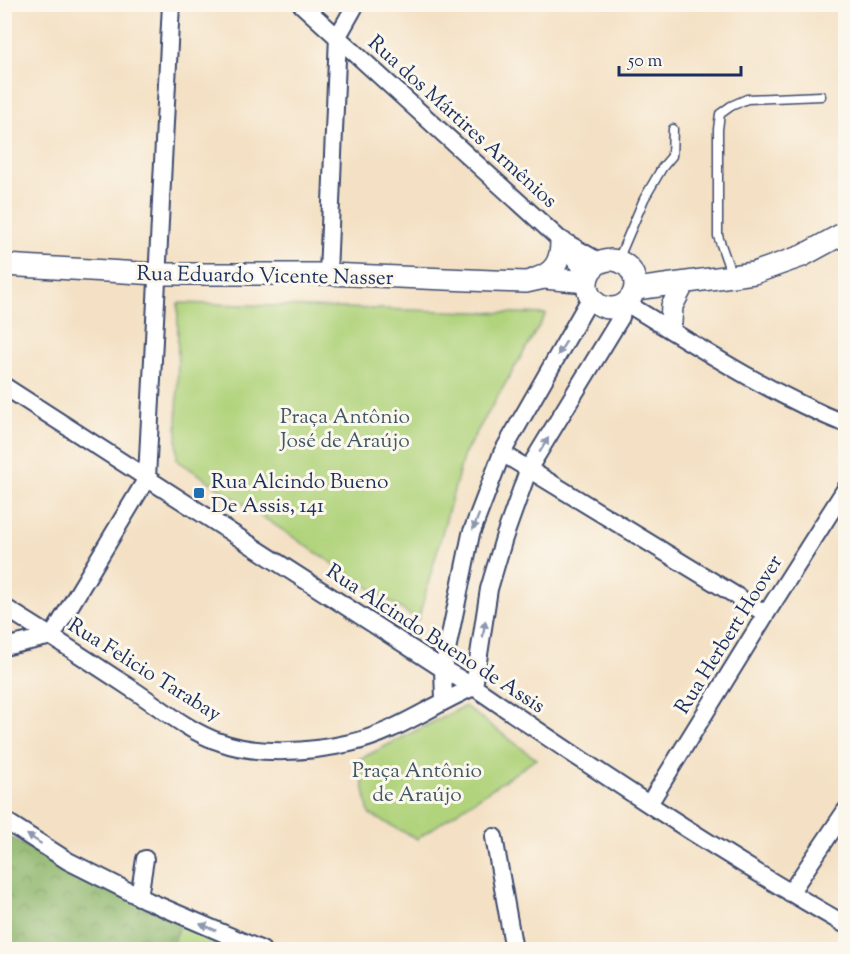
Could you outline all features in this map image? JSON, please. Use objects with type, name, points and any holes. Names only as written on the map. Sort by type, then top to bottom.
[{"type":"street","points":[[4,647],[52,636],[147,478],[171,4]]},
{"type":"street","name":"Rua dos Mártires Armênios","points":[[301,4],[611,285]]},
{"type":"street","points":[[328,274],[338,36],[356,4]]},
{"type":"street","name":"Rua Eduardo Vicente Nasser","points":[[4,265],[158,274],[328,274],[530,280],[611,285],[684,283],[724,278],[777,266],[802,256],[846,232]]},
{"type":"street","points":[[530,280],[546,275],[557,265],[561,251],[559,240]]},
{"type":"street","name":"Rua Eduardo Vicente Nasser","points":[[611,285],[724,278]]},
{"type":"street","points":[[677,330],[672,306],[684,283]]},
{"type":"street","points":[[611,285],[761,384],[818,413],[846,424]]},
{"type":"street","points":[[444,700],[443,669],[471,534],[502,453],[611,285]]},
{"type":"street","points":[[474,687],[489,589],[504,538],[530,468],[621,317],[611,285]]},
{"type":"street","name":"Rua Alcindo Bueno de Assis","points":[[4,386],[474,687],[649,804],[790,893],[846,925]]},
{"type":"street","points":[[502,453],[766,614]]},
{"type":"street","name":"Rua Herbert Hoover","points":[[649,804],[846,488]]},
{"type":"street","name":"Rua Felicio Tarabay","points":[[4,607],[183,723],[219,742],[256,749],[298,751],[351,743],[383,732],[474,687]]},
{"type":"street","points":[[790,893],[846,810]]},
{"type":"street","points":[[4,820],[68,861],[139,897],[262,950]]},
{"type":"street","points":[[494,837],[514,950]]},
{"type":"street","points":[[139,897],[146,859]]},
{"type":"lane","points":[[724,278],[718,236],[720,114],[747,99],[821,96]]},
{"type":"lane","points":[[611,285],[644,199],[662,168],[672,156],[673,129]]},
{"type":"green space","name":"Praça Antônio José de Araújo","points":[[178,303],[546,314],[464,454],[418,620],[177,460]]},
{"type":"green space","name":"Praça Antônio de Araújo","points":[[465,706],[536,759],[417,839],[369,814],[358,760]]},
{"type":"green space","points":[[4,833],[54,863],[180,923],[171,949],[5,949]]},
{"type":"green space","points":[[180,923],[240,950],[171,950]]},
{"type":"place","name":"Rua Alcindo Bueno De Assis, 141","points":[[199,493]]}]
